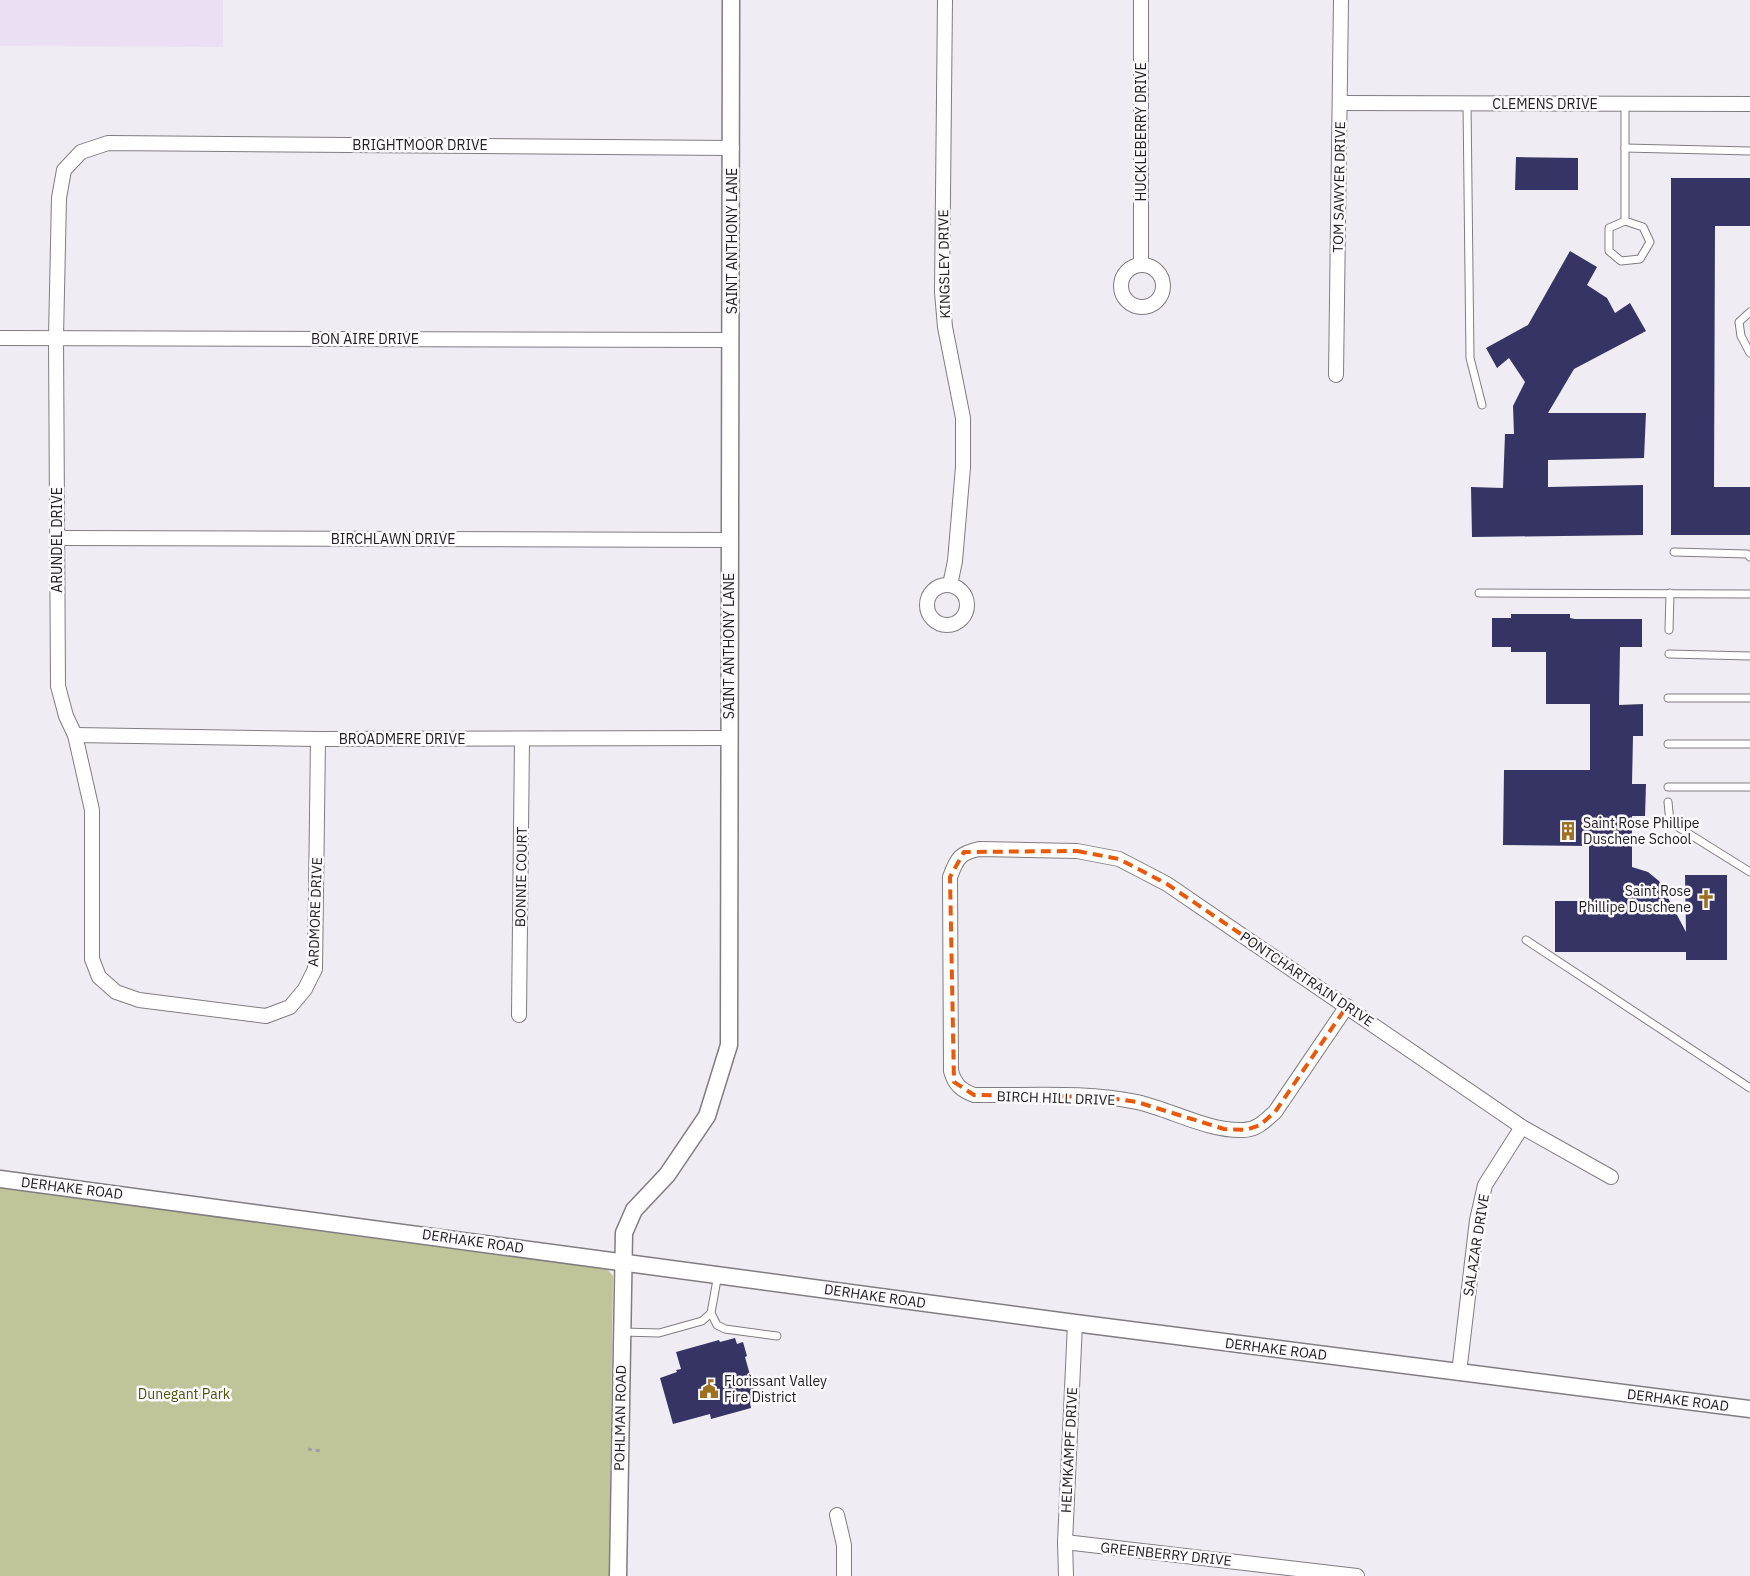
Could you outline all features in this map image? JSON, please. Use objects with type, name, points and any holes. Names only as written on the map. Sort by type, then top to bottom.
[{"type":"street","name":"SAINT ANTHONY LANE","points":[[622,1261],[624,1233],[634,1210],[668,1175],[707,1116],[729,1045],[728,738],[732,148],[731,0]]},
{"type":"street","name":"KINGSLEY DRIVE","points":[[945,0],[942,292],[945,327],[963,418],[963,467],[950,585]]},
{"type":"street","name":"HUCKLEBERRY DRIVE","points":[[1141,0],[1141,265]]},
{"type":"street","name":"TOM SAWYER DRIVE","points":[[1336,375],[1341,0]]},
{"type":"street","name":"CLEMENS DRIVE","points":[[1340,103],[1750,104]]},
{"type":"street","name":"BRIGHTMOOR DRIVE","points":[[108,143],[732,148]]},
{"type":"street","name":"ARUNDEL DRIVE","points":[[92,959],[92,810],[75,735],[66,716],[58,686],[56,338],[59,198],[64,170],[81,152],[108,143]]},
{"type":"street","name":"BON AIRE DRIVE","points":[[0,338],[731,340]]},
{"type":"street","name":"BIRCHLAWN DRIVE","points":[[57,538],[730,540]]},
{"type":"street","name":"BROADMERE DRIVE","points":[[75,735],[522,739],[728,738]]},
{"type":"street","name":"ARDMORE DRIVE","points":[[92,959],[99,977],[116,992],[139,1000],[266,1016],[290,1007],[306,989],[315,969],[318,738]]},
{"type":"street","name":"BONNIE COURT","points":[[519,1015],[522,739]]},
{"type":"street","name":"PONTCHARTRAIN DRIVE","points":[[979,849],[1077,851],[1119,859],[1167,884],[1522,1127],[1611,1177]]},
{"type":"street","name":"BIRCH HILL DRIVE","points":[[979,849],[964,852],[955,863],[950,877],[951,1071],[954,1082],[963,1091],[974,1095],[1102,1097],[1167,1110],[1224,1130],[1246,1130],[1260,1126],[1275,1112],[1347,1006]]},
{"type":"street","name":"SALAZAR DRIVE","points":[[1459,1373],[1477,1220],[1485,1185],[1522,1127]]},
{"type":"street","name":"DERHAKE ROAD","points":[[0,1179],[1075,1323],[1750,1409]]},
{"type":"street","name":"POHLMAN ROAD","points":[[618,1576],[622,1261]]},
{"type":"street","name":"HELMKAMPF DRIVE","points":[[1066,1576],[1065,1542],[1075,1323]]},
{"type":"street","points":[[837,1515],[844,1544],[844,1576]]},
{"type":"street","name":"GREENBERRY DRIVE","points":[[1065,1542],[1357,1576]]},
{"type":"lane","points":[[1467,103],[1470,358],[1482,405]]},
{"type":"lane","points":[[1626,104],[1626,221]]},
{"type":"lane","points":[[1626,148],[1750,152]]},
{"type":"lane","points":[[1626,221],[1643,227],[1650,242],[1640,259],[1621,261],[1609,251],[1609,228],[1626,221]]},
{"type":"lane","points":[[1750,312],[1738,322],[1741,336],[1750,353]]},
{"type":"lane","points":[[1674,552],[1746,554],[1750,557]]},
{"type":"lane","points":[[1479,594],[1750,594]]},
{"type":"lane","points":[[1669,630],[1670,594]]},
{"type":"lane","points":[[1669,654],[1750,656]]},
{"type":"lane","points":[[1668,698],[1750,698]]},
{"type":"lane","points":[[1668,744],[1750,744]]},
{"type":"lane","points":[[1668,787],[1750,787]]},
{"type":"lane","points":[[1668,802],[1670,822],[1750,872]]},
{"type":"lane","points":[[1526,940],[1750,1088]]},
{"type":"lane","points":[[718,1274],[711,1313],[717,1325],[725,1329],[777,1336]]},
{"type":"lane","points":[[621,1332],[659,1333],[702,1321],[711,1313]]},
{"type":"path","points":[[308,1449],[322,1451]]},
{"type":"highlighted area","points":[[1077,851],[1119,859],[1167,884],[1347,1006],[1275,1112],[1260,1125],[1246,1130],[1224,1129],[1137,1102],[1102,1097],[974,1095],[954,1082],[950,877],[964,852]]},
{"type":"shaded area","points":[[0,0],[223,0],[223,47],[0,46]]},
{"type":"green space","name":"Dunegant Park","points":[[0,1188],[599,1266],[608,1270],[613,1276],[609,1576],[0,1576]]},
{"type":"building","points":[[1516,157],[1578,158],[1578,190],[1515,190]]},
{"type":"building","points":[[1671,178],[1750,178],[1750,226],[1715,226],[1714,487],[1750,487],[1750,535],[1671,535]]},
{"type":"building","points":[[1570,251],[1597,267],[1587,285],[1607,298],[1615,313],[1630,303],[1646,331],[1574,369],[1548,413],[1646,413],[1644,458],[1548,460],[1548,487],[1643,485],[1643,535],[1472,537],[1471,487],[1503,488],[1505,434],[1514,434],[1513,406],[1525,382],[1509,358],[1497,368],[1486,348],[1528,325]]},
{"type":"building","name":"Saint Rose Phillipe Duschene School","points":[[1511,614],[1570,614],[1570,618],[1575,619],[1642,619],[1642,647],[1620,647],[1619,705],[1643,704],[1643,736],[1633,736],[1632,784],[1646,784],[1645,816],[1632,816],[1632,867],[1648,872],[1659,881],[1686,932],[1685,875],[1727,875],[1727,960],[1686,960],[1686,952],[1555,952],[1555,901],[1589,901],[1589,846],[1503,845],[1504,770],[1590,770],[1590,704],[1546,704],[1546,652],[1511,652],[1511,647],[1492,647],[1492,618],[1511,618]]},
{"type":"building","name":"Florissant Valley Fire District","points":[[735,1338],[737,1344],[743,1342],[747,1356],[745,1357],[757,1400],[750,1403],[751,1408],[711,1419],[710,1414],[673,1424],[660,1378],[681,1369],[676,1352],[719,1340],[720,1342]]},
{"type":"place","name":"Saint Rose Phillipe Duschene School","points":[[1568,831]]},
{"type":"place","name":"Saint Rose Phillipe Duschene","points":[[1706,899]]},
{"type":"place","name":"Florissant Valley Fire District","points":[[709,1389]]}]
